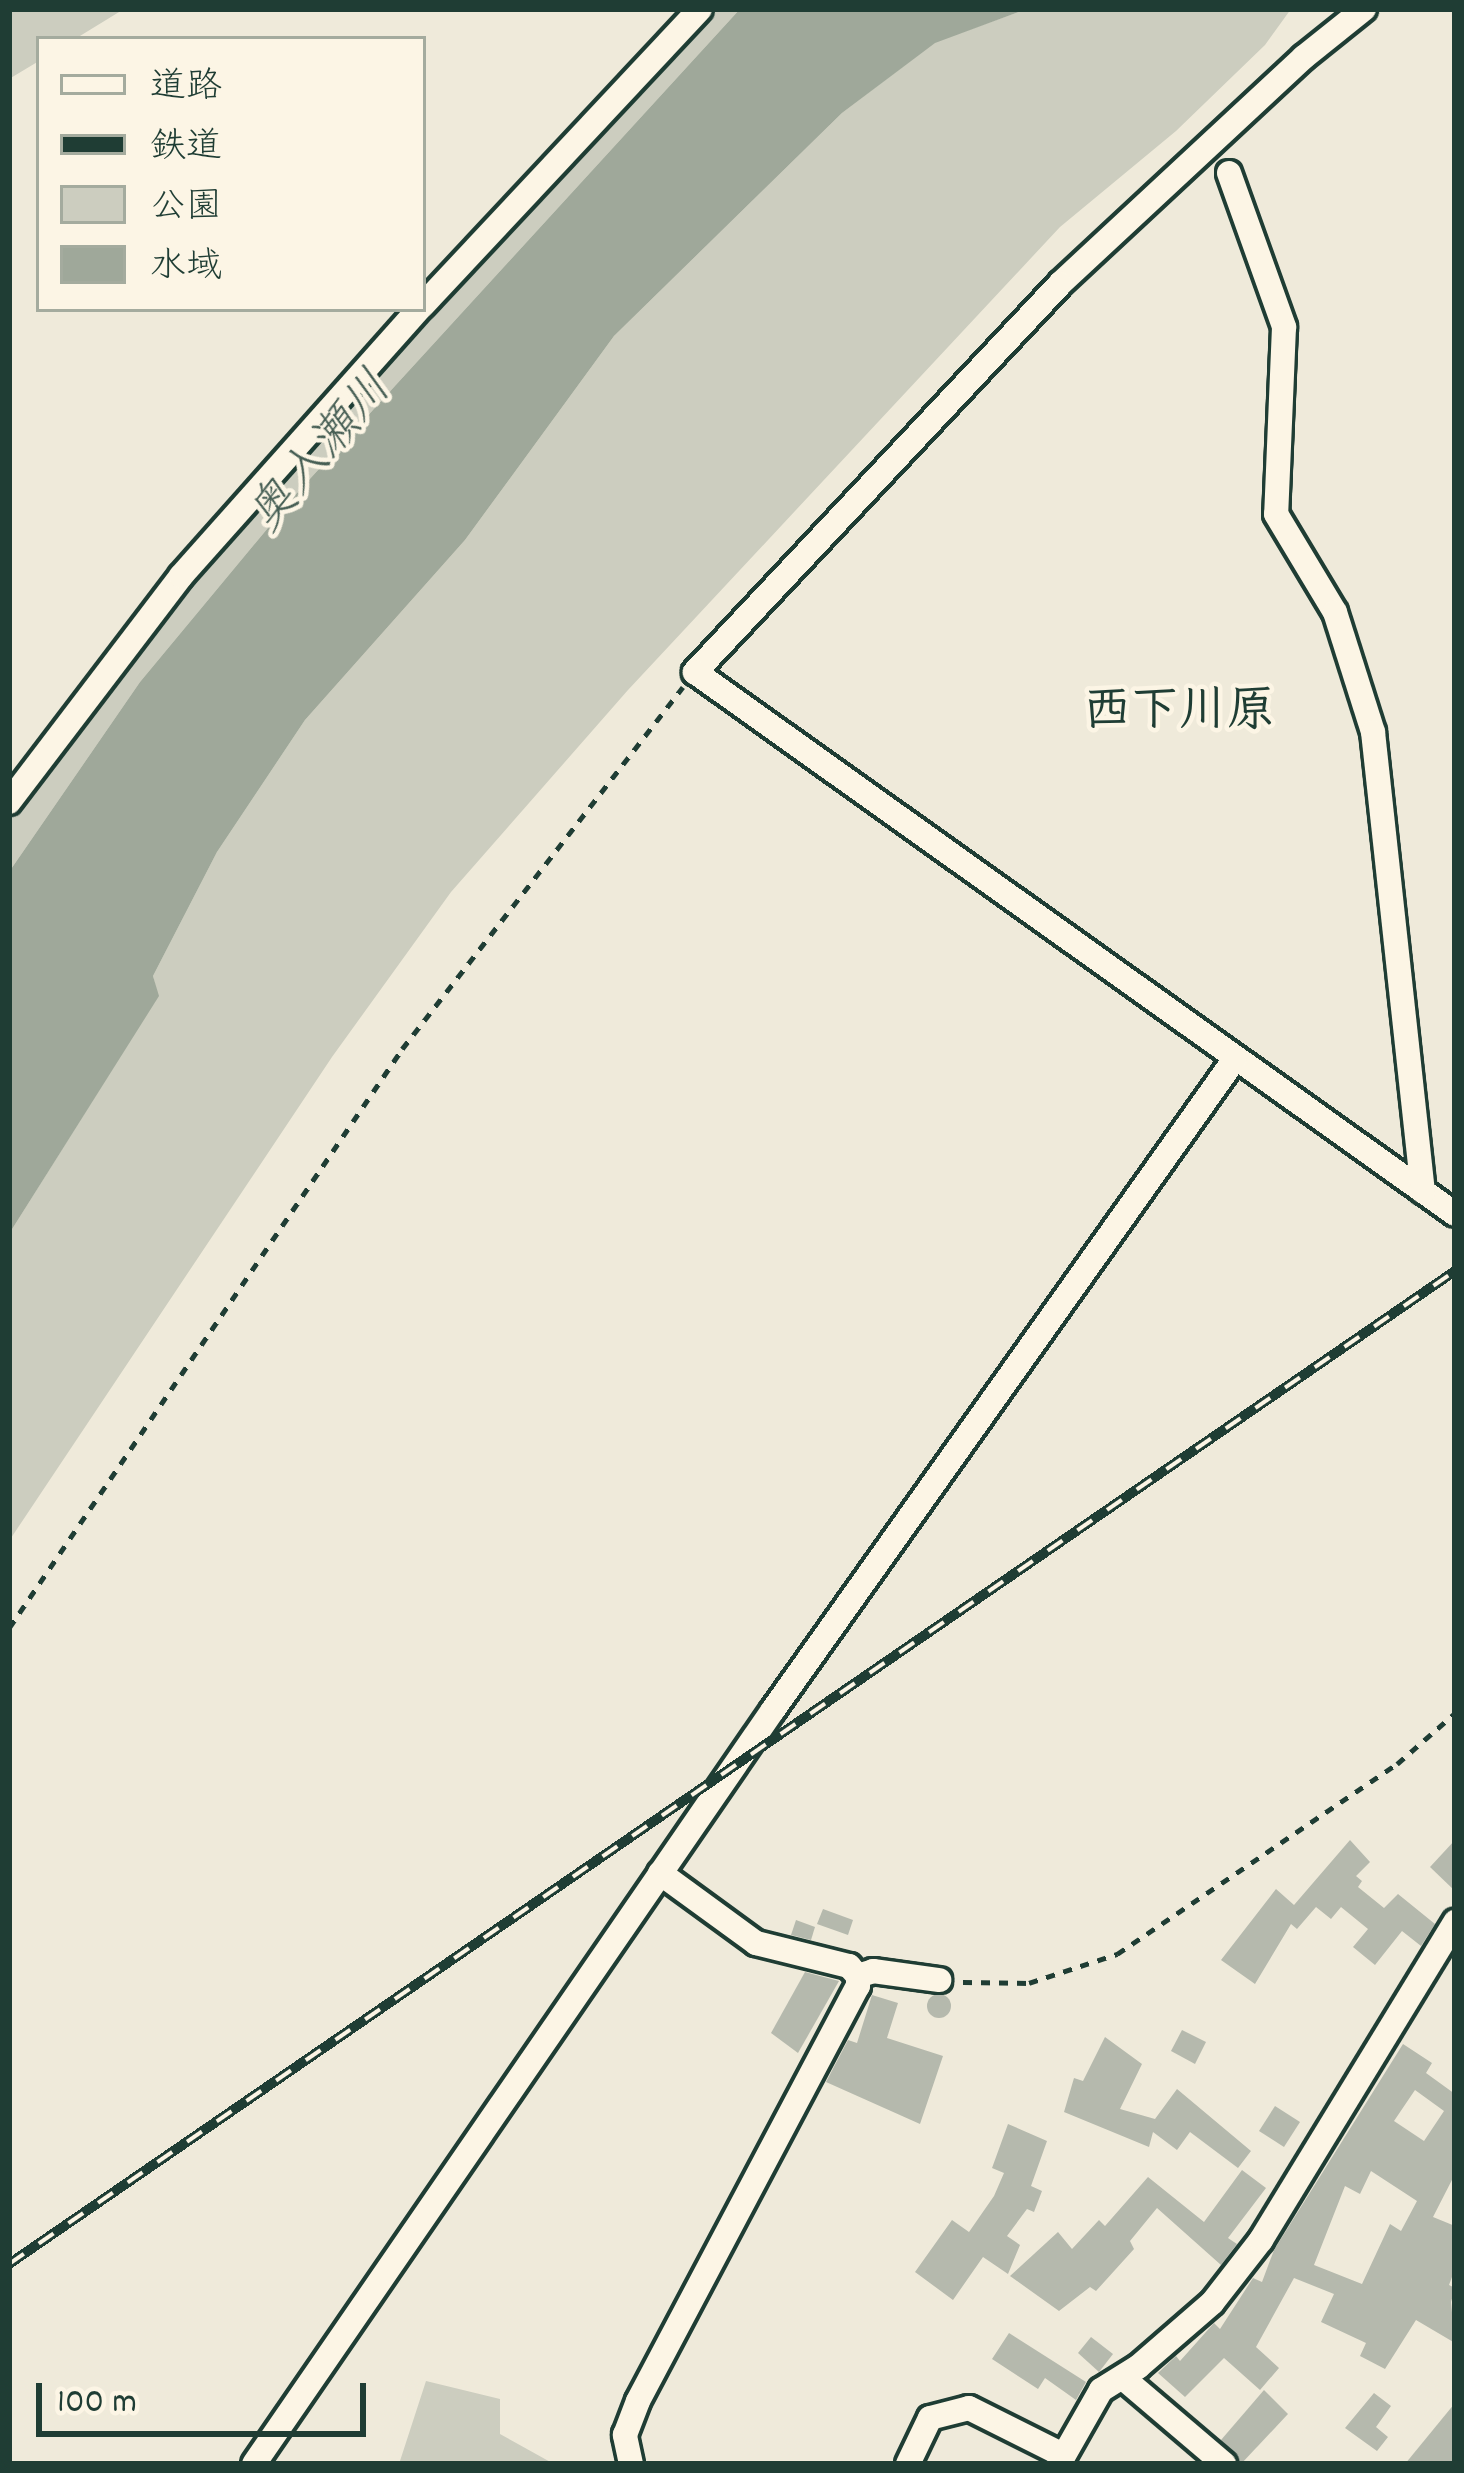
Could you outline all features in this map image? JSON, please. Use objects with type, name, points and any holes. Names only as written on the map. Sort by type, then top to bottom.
[{"type":"street","points":[[426,302],[700,9]]},
{"type":"street","points":[[1364,9],[1304,57],[1060,284],[695,672],[1455,1214]]},
{"type":"street","points":[[1229,173],[1284,327],[1276,514],[1335,612],[1373,732],[1394,891],[1423,1191]]},
{"type":"street","points":[[9,802],[181,576],[417,312]]},
{"type":"street","points":[[254,2464],[660,1873],[1234,1060]]},
{"type":"street","points":[[632,2464],[625,2435],[638,2401],[858,1986],[858,1976],[848,1966],[756,1942],[660,1873]]},
{"type":"street","points":[[908,2464],[930,2418],[969,2408],[1061,2460],[1101,2390],[1123,2378],[1211,2303],[1261,2240],[1294,2177],[1419,1988],[1455,1922]]},
{"type":"street","points":[[858,1976],[874,1971],[939,1981]]},
{"type":"street","points":[[1123,2378],[1224,2464]]},
{"type":"path","points":[[9,1628],[402,1049],[695,672]]},
{"type":"path","points":[[939,1981],[1029,1983],[1117,1954],[1397,1765],[1455,1713]]},
{"type":"green space","points":[[9,9],[124,9],[80,36],[36,36],[36,63],[9,79]]},
{"type":"green space","points":[[708,9],[740,9],[297,493],[140,682],[9,872],[9,816],[188,580],[388,353]]},
{"type":"green space","points":[[1027,9],[1291,9],[1265,45],[1176,131],[1060,227],[628,690],[451,892],[332,1057],[9,1541],[9,1234],[158,996],[153,976],[217,852],[305,720],[465,540],[614,336],[842,113],[935,42]]},
{"type":"green space","points":[[426,2381],[500,2399],[500,2434],[554,2464],[399,2464]]},
{"type":"water","points":[[740,9],[1027,9],[935,43],[842,113],[614,336],[465,540],[305,720],[217,852],[153,976],[159,996],[9,1234],[9,872],[140,682],[297,493]]},
{"type":"building","points":[[1350,1840],[1370,1862],[1356,1876],[1362,1881],[1358,1887],[1384,1908],[1398,1894],[1435,1924],[1421,1946],[1402,1931],[1375,1965],[1353,1947],[1368,1929],[1341,1907],[1331,1919],[1316,1907],[1297,1929],[1291,1924],[1255,1984],[1221,1960],[1276,1889],[1294,1905]]},
{"type":"building","points":[[1455,1840],[1455,1891],[1430,1867]]},
{"type":"building","points":[[823,1909],[853,1920],[848,1935],[817,1924]]},
{"type":"building","points":[[796,1920],[815,1927],[811,1940],[791,1935]]},
{"type":"building","points":[[805,1972],[839,1981],[798,2053],[771,2033]]},
{"type":"building","points":[[939,1994],[948,1997],[948,2015],[939,2018],[930,2015],[927,2006],[930,1997]]},
{"type":"building","points":[[872,1995],[898,2003],[887,2038],[943,2056],[920,2124],[826,2082],[848,2040],[857,2043]]},
{"type":"building","points":[[1182,2030],[1206,2042],[1195,2064],[1171,2051]]},
{"type":"building","points":[[1105,2037],[1142,2064],[1120,2109],[1155,2119],[1177,2089],[1251,2151],[1238,2168],[1190,2132],[1177,2150],[1153,2132],[1149,2147],[1064,2112],[1074,2078],[1083,2081]]},
{"type":"building","points":[[1403,2044],[1432,2063],[1426,2073],[1455,2094],[1455,2174],[1433,2217],[1455,2226],[1455,2269],[1449,2285],[1455,2288],[1451,2302],[1455,2343],[1416,2320],[1385,2369],[1360,2356],[1366,2343],[1321,2322],[1334,2294],[1294,2278],[1256,2347],[1279,2368],[1260,2390],[1224,2358],[1185,2397],[1158,2373],[1176,2356],[1180,2361],[1214,2323],[1220,2329],[1253,2278],[1262,2282],[1274,2250]],"holes":[[[1415,2090],[1444,2111],[1424,2141],[1394,2121]],[[1371,2171],[1417,2201],[1401,2231],[1390,2224],[1362,2284],[1314,2265],[1345,2186],[1360,2194]]]},
{"type":"building","points":[[1275,2106],[1300,2122],[1284,2147],[1259,2131]]},
{"type":"building","points":[[1008,2124],[1047,2141],[1031,2186],[1042,2191],[1034,2212],[1027,2209],[1007,2236],[1020,2245],[1008,2274],[983,2257],[953,2300],[915,2272],[952,2220],[969,2232],[994,2196],[1004,2173],[992,2168]]},
{"type":"building","points":[[1242,2170],[1266,2188],[1228,2238],[1237,2244],[1221,2265],[1157,2208],[1130,2241],[1134,2249],[1096,2291],[1090,2287],[1059,2311],[1010,2276],[1058,2232],[1072,2249],[1099,2220],[1105,2226],[1148,2177],[1204,2222]]},
{"type":"building","points":[[1009,2333],[1086,2382],[1076,2400],[1045,2378],[1038,2389],[992,2359]]},
{"type":"building","points":[[1091,2337],[1113,2354],[1099,2372],[1078,2353]]},
{"type":"building","points":[[1264,2390],[1288,2414],[1241,2464],[1221,2440]]},
{"type":"building","points":[[1374,2393],[1391,2406],[1376,2427],[1388,2437],[1377,2451],[1345,2428]]},
{"type":"building","points":[[1455,2403],[1455,2464],[1405,2464]]},
{"type":"railway","points":[[9,2264],[1455,1271]]},
{"type":"district","name":"西下川原","points":[[1179,715]]},
{"type":"water label","name":"奥入瀬川","points":[[323,454]]}]
